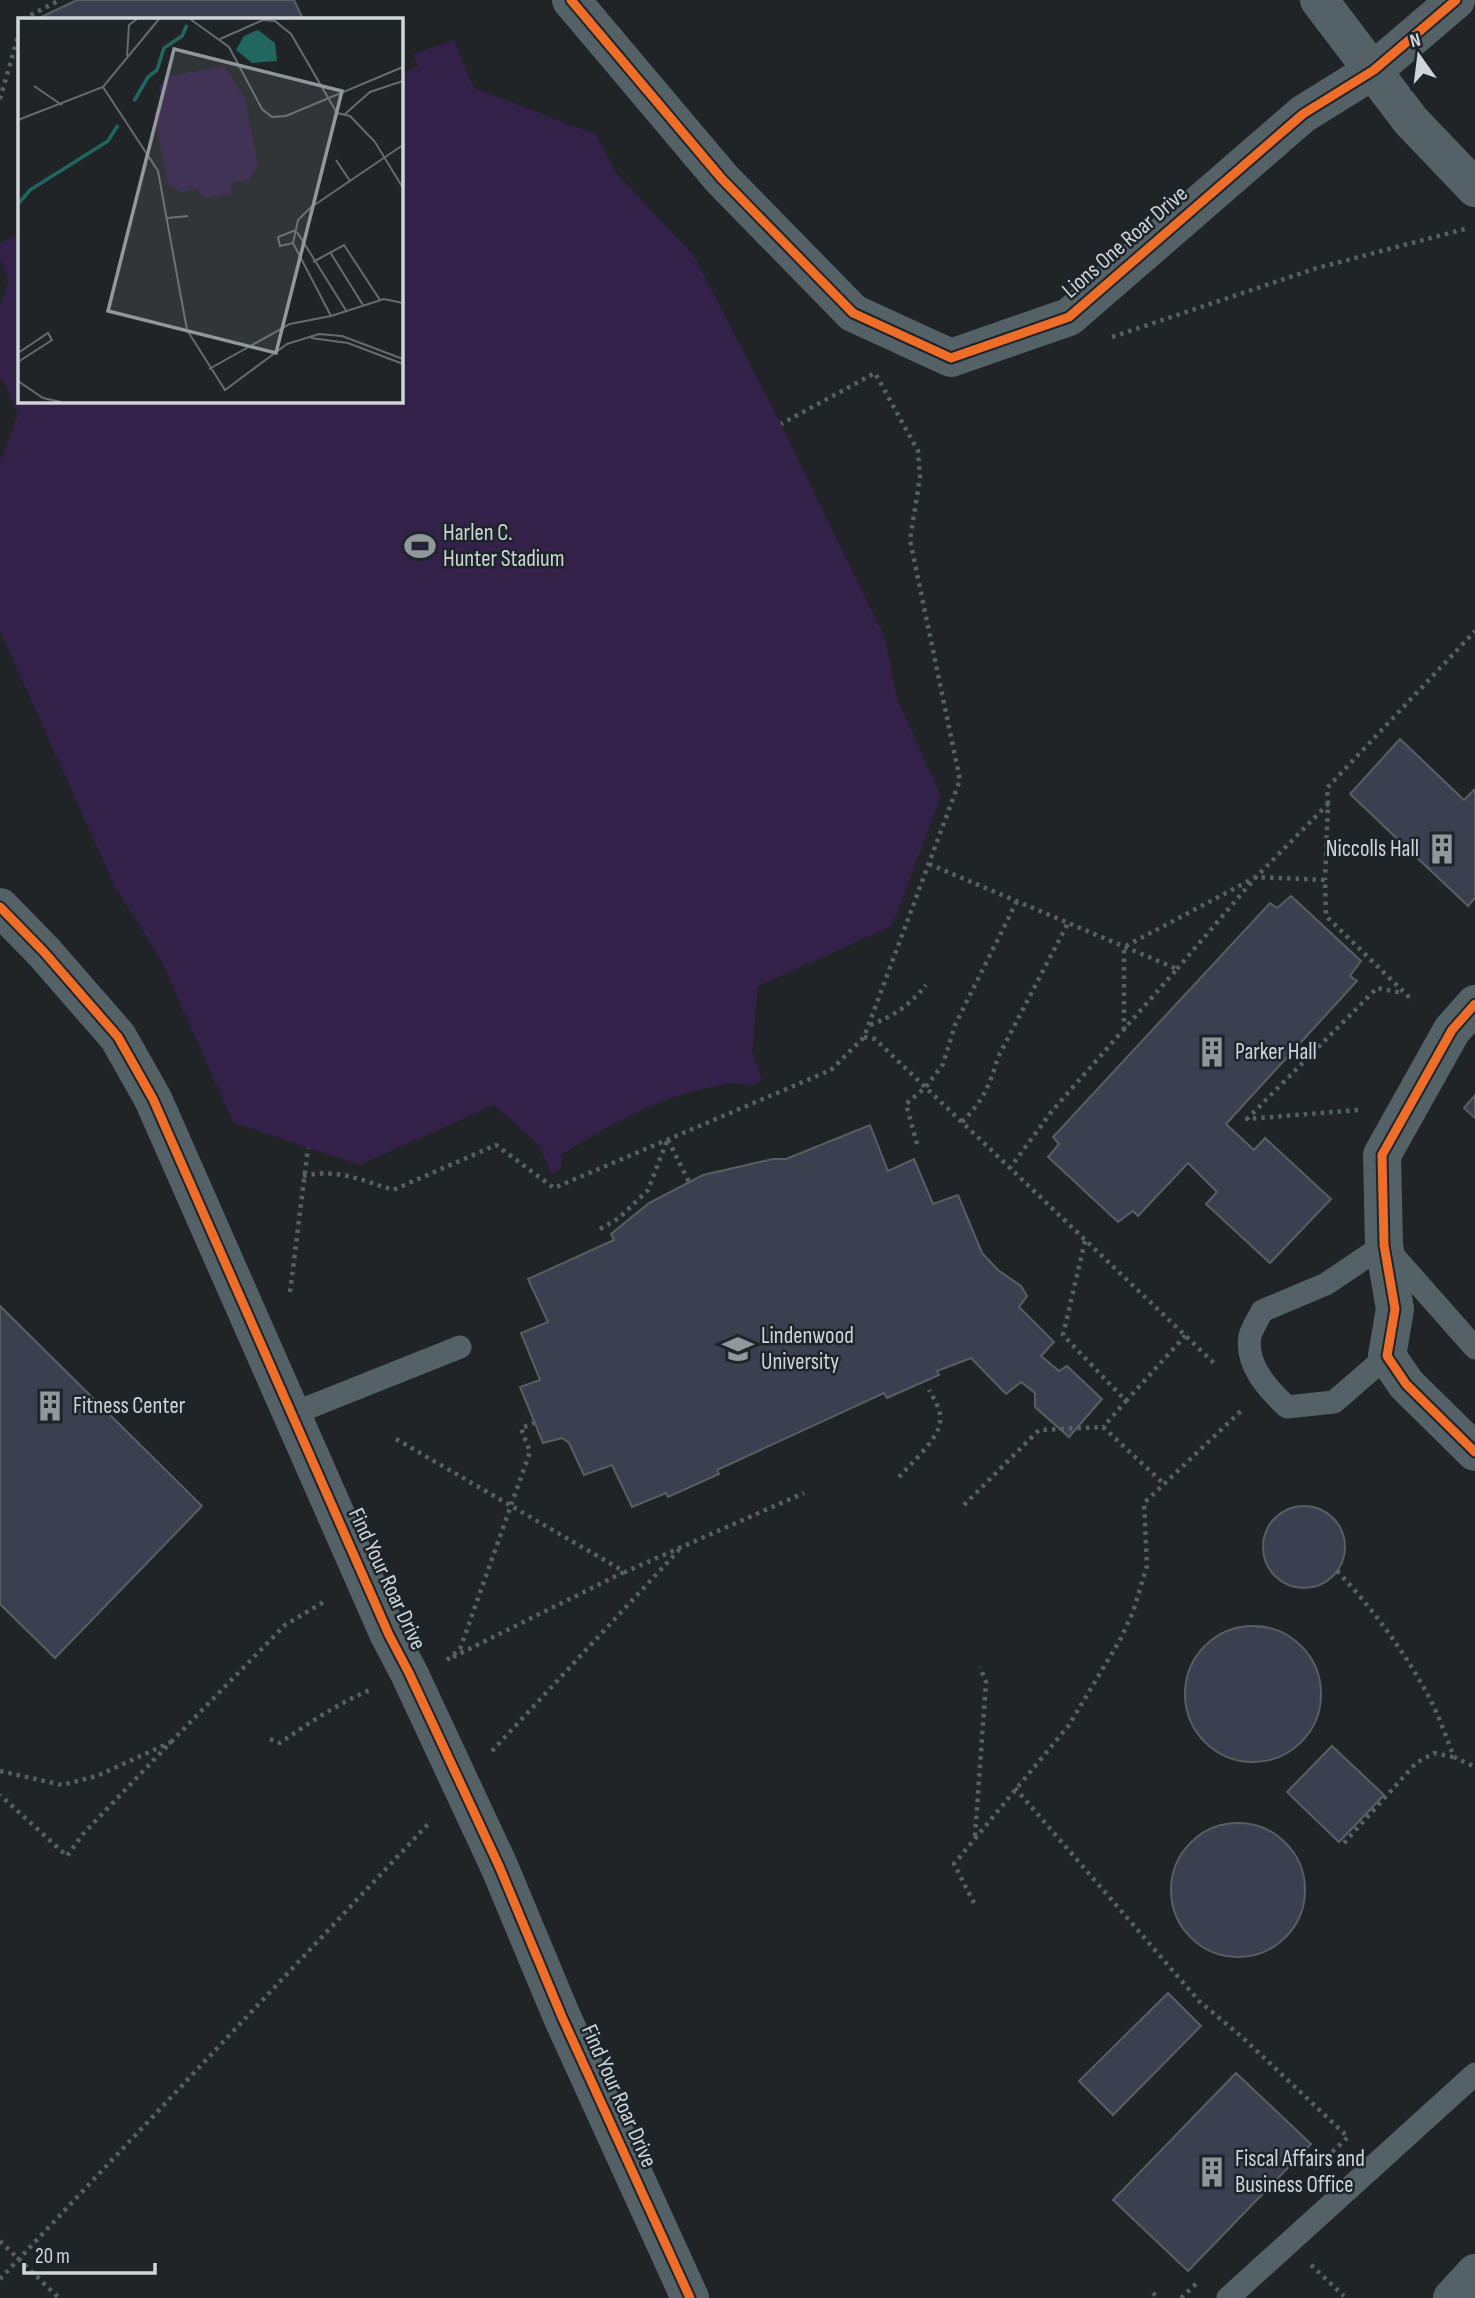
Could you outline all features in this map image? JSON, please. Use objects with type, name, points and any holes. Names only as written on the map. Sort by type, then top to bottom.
[{"type":"street","name":"Lions One Roar Drive","points":[[571,0],[722,179],[853,313],[951,358],[1069,317],[1303,114],[1374,70],[1456,0]]},
{"type":"street","points":[[1319,0],[1411,121],[1475,188]]},
{"type":"street","name":"Find Your Roar Drive","points":[[0,907],[44,952],[118,1037],[152,1100],[389,1635],[499,1866],[562,2017],[690,2298]]},
{"type":"street","points":[[1475,1004],[1452,1030],[1382,1155],[1384,1245],[1395,1309],[1387,1356],[1406,1384],[1475,1452]]},
{"type":"street","points":[[1452,2298],[1475,2273]]},
{"type":"lane","points":[[1387,1356],[1334,1402],[1287,1407],[1265,1386],[1253,1361],[1250,1336],[1262,1311],[1326,1284],[1384,1245],[1475,1348]]},
{"type":"lane","points":[[292,1413],[460,1347]]},
{"type":"lane","points":[[1228,2298],[1475,2074]]},
{"type":"path","points":[[25,18],[60,0]]},
{"type":"path","points":[[0,99],[18,36]]},
{"type":"path","points":[[1106,339],[1317,268],[1473,227]]},
{"type":"path","points":[[303,1176],[340,1173],[393,1190],[496,1145],[554,1188],[831,1070],[864,1038],[960,780],[910,540],[919,477],[918,451],[875,373],[781,424]]},
{"type":"path","points":[[1413,1000],[1326,916],[1328,788],[1475,631]]},
{"type":"path","points":[[1010,1168],[1052,1111],[1256,877],[1328,804]]},
{"type":"path","points":[[929,864],[1177,969]]},
{"type":"path","points":[[1124,947],[1256,877],[1325,880]]},
{"type":"path","points":[[917,1144],[906,1104],[926,1087],[943,1064],[955,1026],[1017,901]]},
{"type":"path","points":[[962,1122],[980,1103],[992,1079],[998,1057],[1068,923]]},
{"type":"path","points":[[1124,947],[1124,1031]]},
{"type":"path","points":[[869,1025],[894,1016],[911,1003],[926,985]]},
{"type":"path","points":[[1359,1110],[1247,1119],[1377,988],[1404,993]]},
{"type":"path","points":[[864,1038],[875,1039],[1215,1364]]},
{"type":"path","points":[[667,1139],[689,1182]]},
{"type":"path","points":[[600,1229],[619,1218],[648,1190],[667,1139]]},
{"type":"path","points":[[290,1292],[308,1148]]},
{"type":"path","points":[[1085,1240],[1063,1335],[1126,1401]]},
{"type":"path","points":[[1103,1427],[1186,1335]]},
{"type":"path","points":[[974,1903],[954,1864],[1015,1788],[1035,1769],[1069,1725],[1099,1677],[1133,1612],[1147,1566],[1144,1503],[1265,1386]]},
{"type":"path","points":[[900,1477],[925,1448],[941,1423],[939,1408],[929,1390]]},
{"type":"path","points":[[534,1423],[521,1428],[530,1452],[460,1649],[443,1662],[625,1572],[804,1493]]},
{"type":"path","points":[[964,1505],[1039,1430],[1103,1427],[1164,1484]]},
{"type":"path","points":[[396,1439],[625,1572]]},
{"type":"path","points":[[492,1751],[682,1547]]},
{"type":"path","points":[[1337,1572],[1369,1605],[1398,1646],[1430,1698],[1454,1757]]},
{"type":"path","points":[[0,1795],[68,1856],[83,1834],[285,1625],[328,1599]]},
{"type":"path","points":[[975,1836],[986,1682],[979,1667]]},
{"type":"path","points":[[270,1739],[280,1743],[314,1718],[377,1687]]},
{"type":"path","points":[[0,1771],[62,1785],[97,1776],[171,1742]]},
{"type":"path","points":[[1344,1843],[1416,1763],[1434,1753],[1454,1757],[1475,1768]]},
{"type":"path","points":[[1015,1788],[1199,2001],[1242,2037],[1348,2137]]},
{"type":"path","points":[[0,2279],[440,1811]]},
{"type":"path","points":[[0,2241],[59,2298]]},
{"type":"path","points":[[1153,2293],[1158,2298]]},
{"type":"shaded area","name":"Harlen C. Hunter Stadium","points":[[454,40],[474,88],[589,132],[594,131],[617,174],[694,256],[781,424],[885,638],[897,698],[941,796],[892,926],[758,986],[752,1051],[762,1080],[749,1086],[735,1083],[712,1087],[653,1105],[615,1123],[561,1155],[562,1168],[551,1173],[539,1145],[494,1105],[359,1165],[233,1122],[160,958],[115,887],[0,631],[0,461],[18,415],[2,378],[0,379],[0,306],[9,280],[0,260],[0,243],[18,235],[18,402],[402,402],[402,74],[418,66],[413,54]]},
{"type":"building","points":[[77,0],[294,0],[303,18],[39,18]]},
{"type":"building","name":"Niccolls Hall","points":[[1400,739],[1464,800],[1475,789],[1475,898],[1468,906],[1350,794]]},
{"type":"building","name":"Parker Hall","points":[[1291,896],[1361,961],[1350,976],[1357,981],[1226,1124],[1254,1150],[1265,1138],[1331,1199],[1270,1263],[1206,1204],[1217,1192],[1188,1163],[1138,1216],[1133,1211],[1118,1222],[1048,1157],[1059,1144],[1053,1137],[1270,903],[1277,908]]},
{"type":"building","points":[[1475,1095],[1475,1118],[1464,1108]]},
{"type":"building","points":[[870,1125],[888,1171],[914,1159],[933,1204],[958,1195],[982,1253],[998,1270],[1021,1286],[1027,1296],[1019,1307],[1054,1342],[1041,1356],[1059,1371],[1067,1366],[1102,1399],[1069,1437],[1035,1407],[1035,1393],[1021,1382],[1006,1394],[971,1358],[937,1371],[939,1375],[887,1398],[884,1393],[717,1470],[719,1474],[668,1497],[666,1493],[632,1507],[612,1465],[584,1475],[569,1443],[562,1438],[543,1443],[520,1387],[540,1380],[521,1333],[548,1322],[528,1279],[614,1240],[611,1234],[649,1203],[703,1175],[773,1159],[786,1159]]},
{"type":"building","name":"Fitness Center","points":[[0,1306],[202,1506],[55,1658],[0,1604]]},
{"type":"building","points":[[1304,1506],[1320,1509],[1333,1518],[1342,1531],[1345,1547],[1342,1563],[1333,1576],[1320,1585],[1304,1588],[1288,1585],[1275,1576],[1266,1563],[1263,1547],[1266,1531],[1275,1518],[1288,1509]]},
{"type":"building","points":[[1253,1626],[1279,1631],[1301,1646],[1316,1668],[1321,1694],[1316,1720],[1301,1742],[1279,1757],[1253,1762],[1227,1757],[1205,1742],[1190,1720],[1185,1694],[1190,1668],[1205,1646],[1227,1631]]},
{"type":"building","points":[[1332,1746],[1384,1795],[1339,1842],[1287,1792]]},
{"type":"building","points":[[1238,1823],[1264,1828],[1285,1843],[1300,1864],[1305,1890],[1300,1916],[1285,1937],[1264,1952],[1238,1957],[1212,1952],[1191,1937],[1176,1916],[1171,1890],[1176,1864],[1191,1843],[1212,1828]]},
{"type":"building","points":[[1168,1993],[1201,2026],[1113,2115],[1079,2081]]},
{"type":"building","name":"Fiscal Affairs and Business Office","points":[[1236,2073],[1311,2144],[1188,2271],[1113,2200]]},
{"type":"cycle path","points":[[571,0],[722,179],[853,313],[951,358],[1069,317],[1303,114],[1374,70],[1456,0]]},
{"type":"cycle path","points":[[0,907],[44,952],[118,1037],[153,1099],[389,1635],[499,1866],[562,2017],[690,2298]]},
{"type":"cycle path","points":[[1475,1004],[1452,1030],[1382,1155],[1384,1245],[1395,1309],[1387,1356],[1406,1384],[1475,1452]]},
{"type":"place","name":"Harlen C. Hunter Stadium","points":[[420,546]]},
{"type":"place","name":"Niccolls Hall","points":[[1442,849]]},
{"type":"place","name":"Parker Hall","points":[[1212,1052]]},
{"type":"place","name":"Lindenwood University","points":[[738,1349]]},
{"type":"place","name":"Fitness Center","points":[[50,1406]]},
{"type":"place","name":"Fiscal Affairs and Business Office","points":[[1212,2172]]}]
